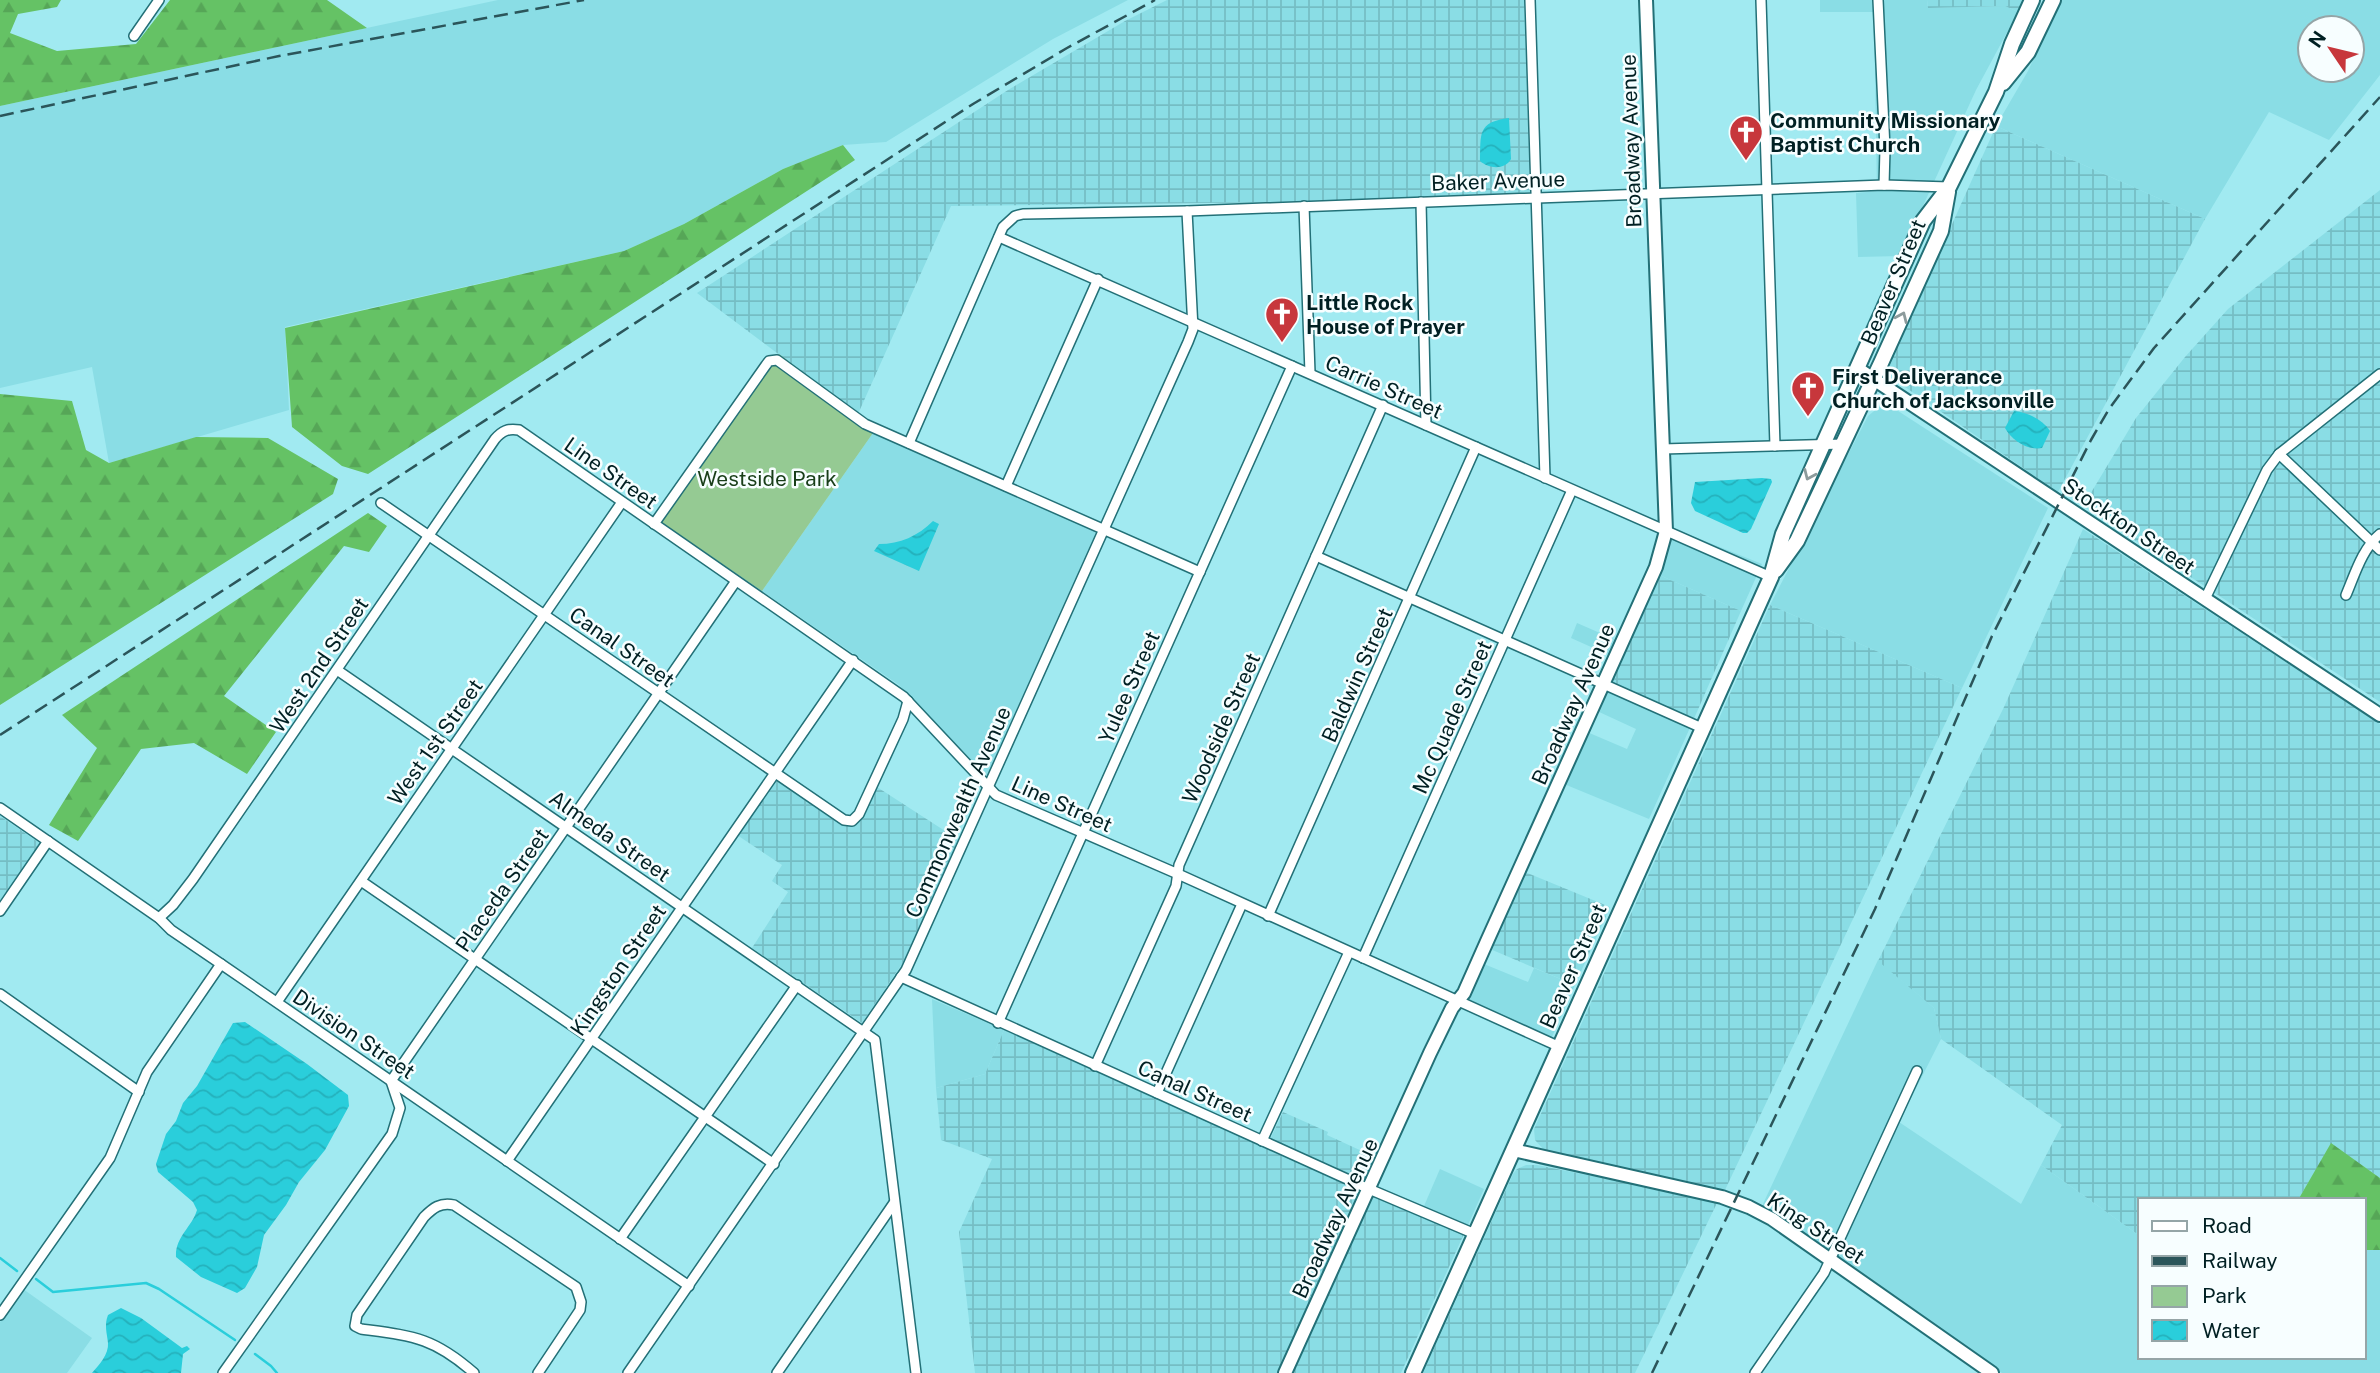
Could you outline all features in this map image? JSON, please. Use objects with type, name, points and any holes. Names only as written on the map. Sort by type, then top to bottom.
[{"type":"main road","name":"Beaver Street","points":[[1772,577],[1783,534],[1923,221],[1949,187],[1996,92],[2012,44],[2032,0]]},
{"type":"main road","name":"Beaver Street","points":[[1996,92],[2028,52],[2053,0]]},
{"type":"main road","name":"Beaver Street","points":[[1413,1373],[1702,728],[1772,577],[1797,541],[1814,507],[1941,231],[1949,187]]},
{"type":"street","points":[[134,36],[159,0]]},
{"type":"street","points":[[1530,0],[1545,478]]},
{"type":"street","name":"Broadway Avenue","points":[[1285,1373],[1430,1053],[1479,961],[1656,567],[1667,531],[1646,0]]},
{"type":"street","points":[[1761,0],[1774,446]]},
{"type":"street","points":[[1878,0],[1885,149],[1884,184]]},
{"type":"street","name":"Baker Avenue","points":[[999,237],[1003,227],[1015,216],[1049,214],[1884,184],[1949,187]]},
{"type":"street","points":[[1420,201],[1426,425]]},
{"type":"street","points":[[1304,206],[1310,373]]},
{"type":"street","name":"Commonwealth Avenue","points":[[628,1373],[911,961],[1188,342],[1192,321],[1187,211]]},
{"type":"street","points":[[909,443],[999,237]]},
{"type":"street","name":"Carrie Street","points":[[999,237],[1772,577]]},
{"type":"street","points":[[1006,486],[1098,279]]},
{"type":"street","points":[[654,524],[766,365],[774,360],[782,361],[865,424],[1200,572]]},
{"type":"street","name":"Yulee Street","points":[[998,1023],[1292,366]]},
{"type":"street","name":"Stockton Street","points":[[1857,368],[2380,715]]},
{"type":"street","points":[[2205,599],[2267,470],[2280,454],[2380,374]]},
{"type":"street","name":"Woodside Street","points":[[1096,1066],[1176,886],[1179,865],[1383,405]]},
{"type":"street","name":"Line Street","points":[[506,430],[519,430],[853,660],[908,701],[996,795],[1178,874],[1560,1047]]},
{"type":"street","name":"West 2nd Street","points":[[159,918],[193,879],[495,439],[506,430]]},
{"type":"street","points":[[1662,449],[1844,444]]},
{"type":"street","name":"Baldwin Street","points":[[1268,916],[1476,447]]},
{"type":"street","points":[[2280,454],[2380,550]]},
{"type":"street","name":"Mc Quade Street","points":[[1363,958],[1572,490]]},
{"type":"street","points":[[1798,499],[1814,507]]},
{"type":"street","name":"West 1st Street","points":[[277,1002],[622,502]]},
{"type":"street","name":"Canal Street","points":[[381,503],[844,820],[852,821],[859,814],[903,719],[908,701]]},
{"type":"street","points":[[2346,595],[2370,542],[2380,534]]},
{"type":"street","points":[[1316,556],[1702,728]]},
{"type":"street","name":"Placeda Street","points":[[391,1081],[736,580]]},
{"type":"street","name":"Kingston Street","points":[[507,1161],[853,660]]},
{"type":"street","name":"Almeda Street","points":[[337,670],[864,1031]]},
{"type":"street","name":"Division Street","points":[[0,808],[159,918],[171,930],[690,1286]]},
{"type":"street","points":[[0,911],[48,841]]},
{"type":"street","points":[[361,881],[774,1164]]},
{"type":"street","points":[[1157,1093],[1242,904]]},
{"type":"street","points":[[1262,1141],[1349,952]]},
{"type":"street","points":[[0,1315],[110,1158],[156,1057],[221,964]]},
{"type":"street","name":"Canal Street","points":[[901,977],[998,1023],[1475,1234]]},
{"type":"street","points":[[620,1239],[797,985]]},
{"type":"street","points":[[0,994],[139,1092]]},
{"type":"street","points":[[864,1031],[876,1040],[916,1373]]},
{"type":"street","points":[[1755,1373],[1824,1272],[1917,1071]]},
{"type":"street","points":[[223,1373],[392,1134],[400,1108],[391,1081]]},
{"type":"street","name":"King Street","points":[[1513,1150],[1735,1201],[1772,1219],[1992,1373]]},
{"type":"street","points":[[777,1373],[894,1203]]},
{"type":"street","points":[[474,1373],[433,1343],[409,1335],[360,1329],[355,1326],[357,1315],[424,1217],[440,1205],[454,1205],[569,1282],[579,1294],[580,1310],[575,1320],[537,1373]]},
{"type":"street","points":[[784,1363],[788,1373]]},
{"type":"shaded area","points":[[498,0],[1128,0],[1053,39],[886,142],[843,145],[783,169],[684,224],[624,251],[285,327],[289,410],[109,463],[92,367],[0,388],[0,106]]},
{"type":"shaded area","points":[[1167,0],[1524,0],[1530,192],[1304,202],[951,206],[858,414],[697,293],[1008,90],[1125,21]]},
{"type":"shaded area","points":[[1820,0],[1927,0],[1928,8],[2005,6],[2018,12],[1976,90],[1900,256],[1858,257],[1856,193],[1877,191],[1874,12],[1820,12]]},
{"type":"shaded area","points":[[1927,0],[2023,0],[2018,12],[2005,6],[1928,8]]},
{"type":"shaded area","points":[[2061,0],[2380,0],[2380,75],[2329,140],[2269,112],[2205,219],[1996,126],[2028,71]]},
{"type":"shaded area","points":[[1996,126],[2205,219],[2058,492],[1902,385],[1894,377],[1889,365]]},
{"type":"shaded area","points":[[2380,190],[2380,702],[2083,506],[2136,418],[2228,309]]},
{"type":"shaded area","points":[[1879,407],[1895,409],[2048,508],[1962,688],[1770,605],[1868,416]]},
{"type":"shaded area","points":[[873,433],[1096,532],[987,776],[899,685],[762,591]]},
{"type":"shaded area","points":[[1670,527],[1762,564],[1741,611],[1657,574],[1668,551]]},
{"type":"shaded area","points":[[2083,529],[2380,724],[2380,1178],[2331,1144],[2299,1198],[2138,1198],[2138,1235],[2041,1165],[2062,1125],[1941,1039],[1934,1008],[1878,961],[2004,707]]},
{"type":"shaded area","points":[[1657,574],[1741,611],[1693,721],[1609,683]]},
{"type":"shaded area","points":[[1770,605],[1962,688],[1725,1190],[1574,1159],[1544,1150],[1535,1140],[1534,1129]]},
{"type":"shaded area","points":[[1577,623],[1616,640],[1609,655],[1571,638]]},
{"type":"shaded area","points":[[1609,683],[1693,721],[1649,819],[1564,784],[1587,732],[1627,749],[1636,729],[1597,711]]},
{"type":"shaded area","points":[[775,780],[847,826],[861,820],[877,787],[959,840],[902,964],[862,1023],[752,948],[788,892],[772,881],[782,865],[737,835]]},
{"type":"shaded area","points":[[0,816],[41,844],[0,902]]},
{"type":"shaded area","points":[[1525,872],[1610,907],[1575,985],[1490,949]]},
{"type":"shaded area","points":[[1878,960],[1934,1008],[1941,1039],[1899,1122],[2021,1204],[2041,1165],[2138,1235],[2138,1359],[2366,1359],[2366,1251],[2380,1250],[2380,1373],[2002,1373],[1762,1206]]},
{"type":"shaded area","points":[[1484,964],[1528,982],[1534,968],[1575,985],[1552,1037],[1467,1000]]},
{"type":"shaded area","points":[[932,999],[1004,1030],[985,1074],[936,1088]]},
{"type":"shaded area","points":[[1004,1030],[1266,1148],[1283,1112],[1377,1158],[1279,1373],[975,1373],[959,1232],[992,1159],[941,1140],[936,1088],[985,1074]]},
{"type":"shaded area","points":[[1526,1165],[1537,1165],[1717,1203],[1635,1373],[1423,1373],[1513,1174]]},
{"type":"shaded area","points":[[1440,1169],[1484,1189],[1468,1225],[1424,1206]]},
{"type":"shaded area","points":[[1376,1186],[1468,1225],[1401,1373],[1291,1373]]},
{"type":"shaded area","points":[[23,1289],[92,1338],[67,1373],[0,1373],[0,1322]]},
{"type":"green space","points":[[0,0],[61,0],[57,7],[18,14],[10,33],[57,51],[136,44],[170,0],[327,0],[367,28],[0,106]]},
{"type":"green space","points":[[843,145],[855,160],[368,474],[342,466],[292,427],[285,328],[624,251],[684,224],[783,169]]},
{"type":"green space","name":"Westside Park","points":[[779,354],[858,414],[854,423],[873,433],[762,591],[661,522]]},
{"type":"green space","points":[[0,394],[72,401],[86,450],[109,463],[196,437],[268,438],[338,479],[333,494],[0,705]]},
{"type":"green space","points":[[368,513],[387,526],[369,552],[344,546],[224,696],[276,732],[247,774],[194,743],[141,749],[78,841],[49,825],[97,748],[62,715]]},
{"type":"green space","points":[[2331,1143],[2380,1178],[2380,1250],[2366,1251],[2366,1198],[2299,1198]]},
{"type":"water","points":[[1509,118],[1511,159],[1501,167],[1484,164],[1480,161],[1483,131],[1491,123]]},
{"type":"water","points":[[2014,411],[2035,417],[2047,427],[2050,431],[2042,448],[2026,446],[2008,432],[2005,428]]},
{"type":"water","points":[[1771,479],[1772,482],[1747,533],[1695,511],[1691,503],[1695,482]]},
{"type":"water","points":[[933,521],[939,524],[919,571],[874,551],[879,544],[894,543],[915,535]]},
{"type":"water","points":[[245,1022],[348,1095],[349,1106],[325,1150],[299,1182],[264,1235],[257,1267],[245,1288],[237,1293],[201,1277],[176,1257],[178,1244],[197,1210],[193,1202],[158,1172],[156,1164],[166,1134],[233,1023]]},
{"type":"water","points":[[121,1308],[141,1318],[182,1348],[187,1346],[190,1349],[183,1354],[181,1373],[92,1373],[107,1351],[108,1315]]},
{"type":"waterway","points":[[0,1258],[17,1271]]},
{"type":"waterway","points":[[36,1279],[53,1292],[146,1283],[235,1340]]},
{"type":"waterway","points":[[255,1354],[277,1373]]},
{"type":"railway","points":[[0,116],[279,56],[584,0]]},
{"type":"railway","points":[[0,735],[973,104],[1155,0]]},
{"type":"railway","points":[[1652,1373],[1875,909],[1992,636],[2091,440],[2109,409],[2154,348],[2380,97]]},
{"type":"place","name":"Community Missionary Baptist Church","points":[[1746,162]]},
{"type":"place","name":"Little Rock House of Prayer","points":[[1282,344]]},
{"type":"place","name":"First Deliverance Church of Jacksonville","points":[[1808,418]]}]
